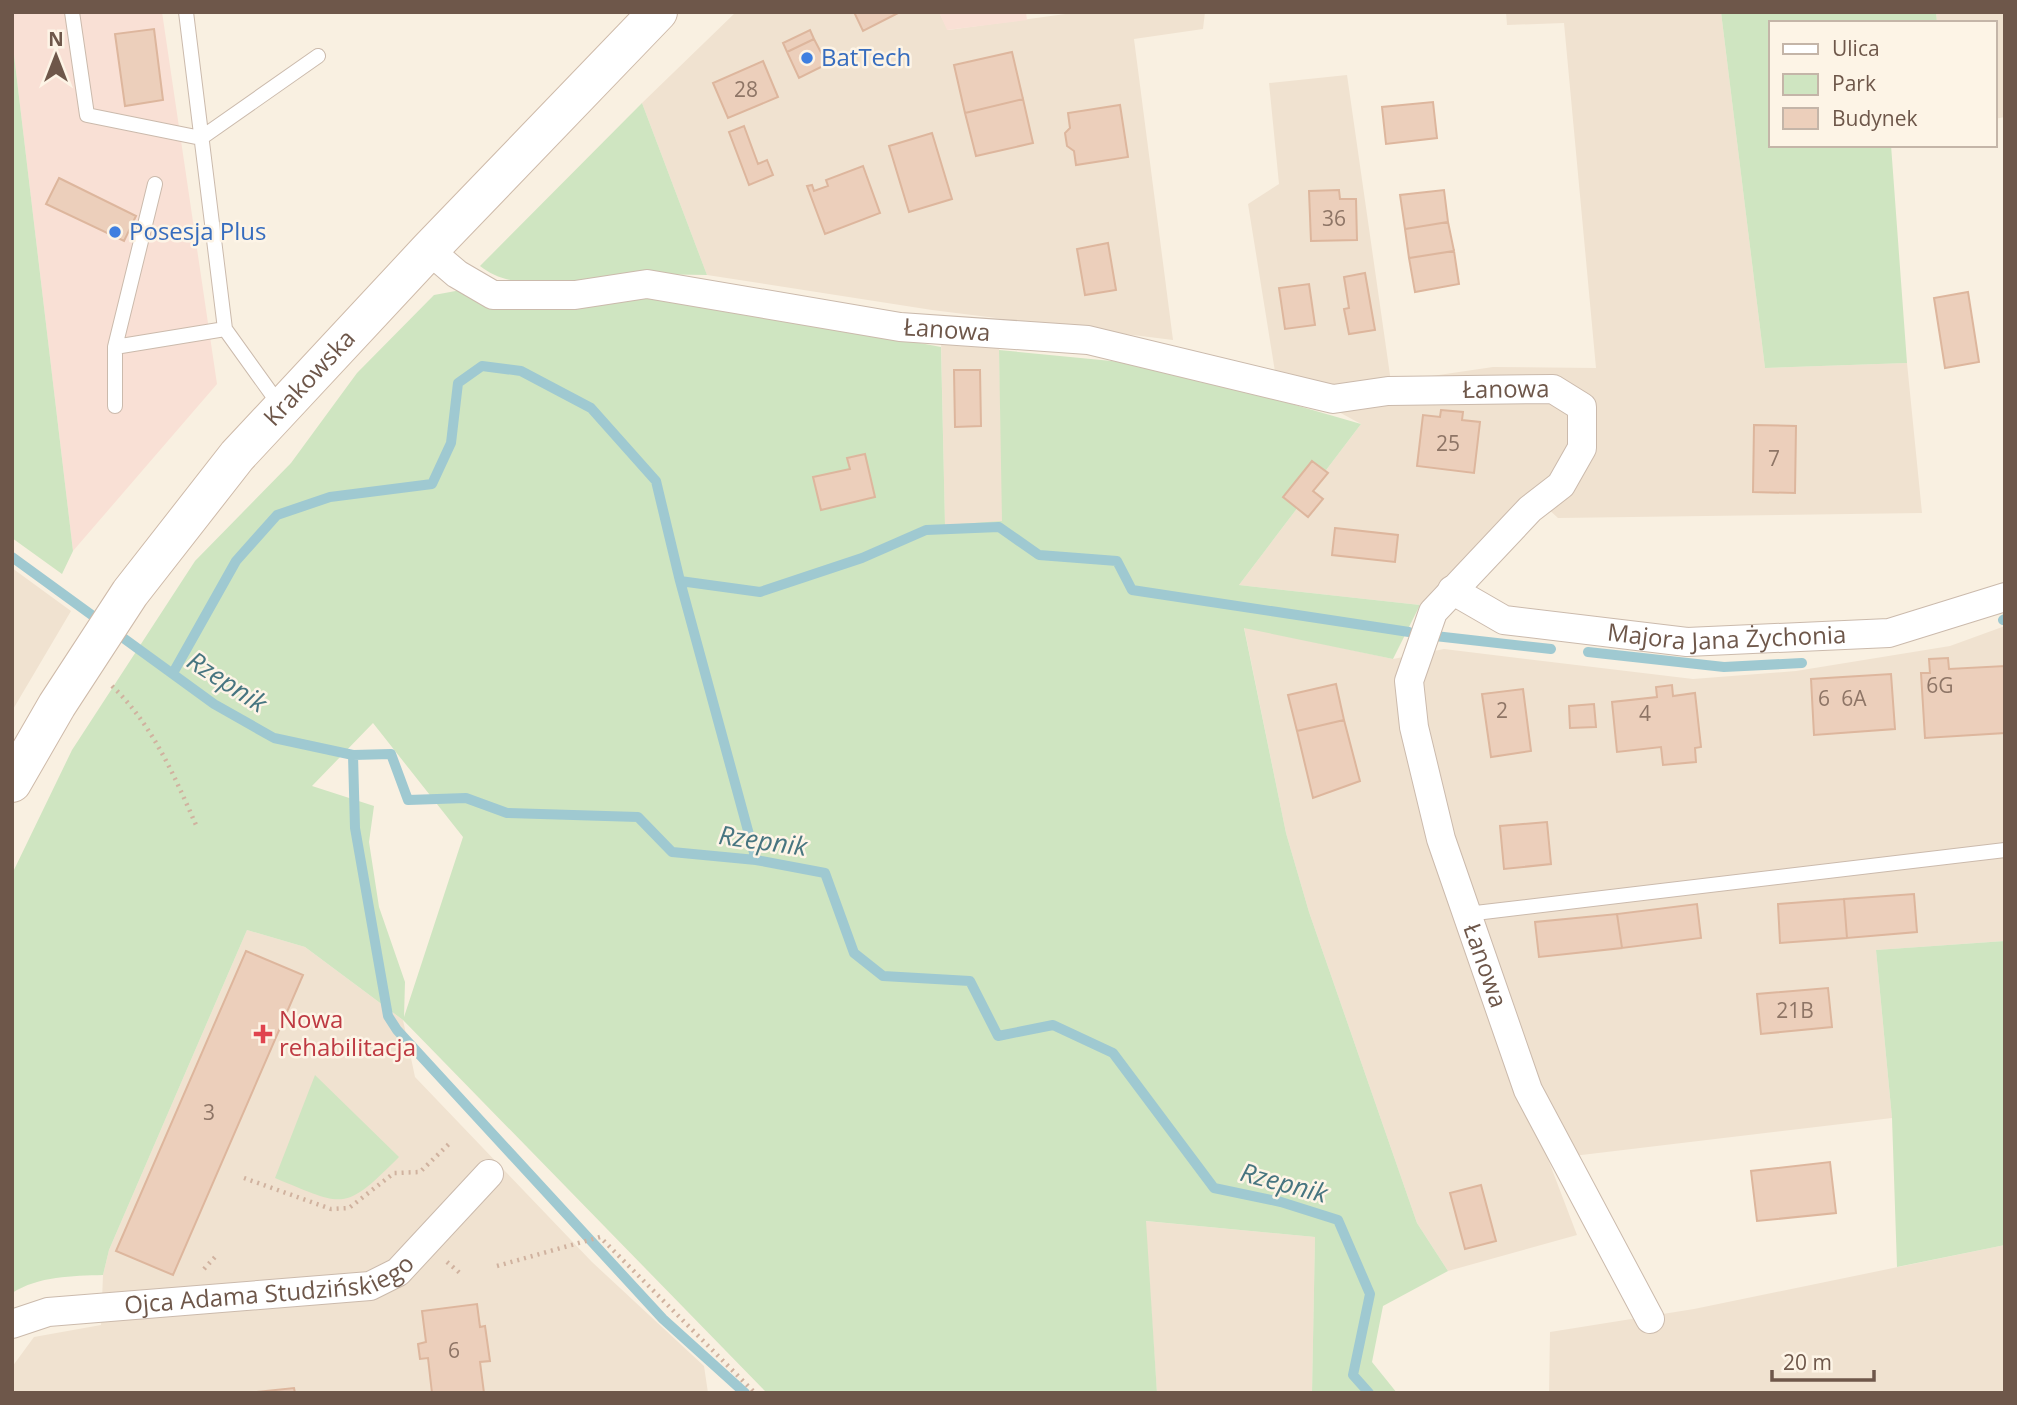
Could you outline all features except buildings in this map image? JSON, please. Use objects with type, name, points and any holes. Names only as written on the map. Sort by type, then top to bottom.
[{"type":"main road","name":"Krakowska","points":[[12,783],[130,593],[207,493],[281,408],[429,250],[658,12]]},
{"type":"street","name":"Łanowa","points":[[429,250],[457,274],[493,295],[575,295],[647,285],[660,286],[900,327],[1088,340],[1334,399],[1388,391],[1553,389],[1582,407],[1582,448],[1561,485],[1530,509],[1433,612],[1409,681],[1413,726],[1441,839],[1528,1090],[1650,1319]]},
{"type":"street","name":"Majora Jana Żychonia","points":[[1452,590],[1504,620],[1686,642],[1889,633],[2005,597]]},
{"type":"street","name":"Ojca Adama Studzińskiego","points":[[12,1324],[30,1315],[48,1312],[369,1286],[398,1272],[489,1174]]},
{"type":"lane","points":[[72,12],[87,114],[201,138],[318,56]]},
{"type":"lane","points":[[186,12],[225,329],[281,408]]},
{"type":"lane","points":[[116,406],[116,347],[155,184]]},
{"type":"lane","points":[[116,347],[225,329]]},
{"type":"lane","points":[[1467,914],[2005,850]]},
{"type":"path","points":[[86,661],[136,713],[166,758],[196,825]]},
{"type":"path","points":[[244,1178],[312,1205],[331,1209],[349,1208],[394,1173],[420,1172],[452,1142]]},
{"type":"path","points":[[497,1266],[600,1237],[755,1393]]},
{"type":"path","points":[[202,1271],[215,1257]]},
{"type":"shaded area","name":"Posesja Plus","points":[[12,12],[162,12],[217,384],[73,551],[12,38]]},
{"type":"shaded area","points":[[736,12],[939,12],[948,30],[1080,12],[1205,12],[1203,29],[1134,39],[1173,340],[932,310],[707,275],[642,103]]},
{"type":"shaded area","points":[[939,12],[1026,12],[1027,20],[947,30]]},
{"type":"shaded area","points":[[1506,12],[1721,12],[1765,368],[1907,363],[1922,513],[1558,518],[1532,494],[1420,605],[1239,585],[1361,424],[1276,378],[1248,204],[1279,184],[1269,83],[1347,75],[1391,382],[1493,367],[1596,368],[1564,23],[1507,25]]},
{"type":"shaded area","points":[[1936,12],[2005,12],[2005,117],[1996,119],[1996,21],[1937,21]]},
{"type":"shaded area","points":[[941,341],[999,343],[1003,522],[945,525]]},
{"type":"shaded area","points":[[12,568],[71,611],[12,711]]},
{"type":"shaded area","points":[[2005,626],[2005,941],[1876,950],[1892,1118],[1548,1159],[1577,1235],[1448,1271],[1417,1223],[1309,912],[1286,833],[1244,627],[1393,659],[1444,649],[1693,679],[1796,671],[1950,646]]},
{"type":"shaded area","points":[[247,930],[305,947],[403,1020],[415,1077],[592,1262],[704,1366],[708,1393],[12,1393],[12,1367],[34,1337],[101,1325],[103,1275],[109,1250]]},
{"type":"shaded area","points":[[1145,1221],[1315,1237],[1312,1393],[1157,1393]]},
{"type":"shaded area","points":[[2005,1245],[2005,1393],[1549,1393],[1550,1332],[1694,1309]]},
{"type":"green space","points":[[1721,12],[1936,12],[1937,21],[1769,21],[1769,147],[1891,147],[1907,363],[1765,368]]},
{"type":"green space","points":[[12,38],[73,551],[62,574],[12,538]]},
{"type":"green space","points":[[642,103],[707,275],[626,274],[531,283],[513,281],[480,266]]},
{"type":"green space","points":[[461,290],[650,292],[941,347],[945,525],[1002,521],[999,350],[1132,363],[1240,389],[1361,424],[1239,585],[1420,605],[1393,659],[1244,628],[1286,833],[1309,912],[1417,1223],[1448,1271],[1383,1306],[1372,1362],[1397,1393],[1312,1393],[1315,1237],[1146,1221],[1157,1393],[767,1393],[403,1020],[305,947],[247,930],[109,1250],[103,1275],[44,1280],[12,1293],[12,874],[72,750],[195,561],[291,463],[357,373],[434,295]],"holes":[[[373,723],[463,837],[404,1017],[405,982],[379,907],[369,842],[374,806],[312,786]]]},
{"type":"green space","points":[[2005,941],[2005,1245],[1897,1267],[1892,1118],[1876,950]]},
{"type":"green space","points":[[315,1075],[399,1157],[366,1188],[343,1199],[316,1195],[275,1178]]},
{"type":"waterway","points":[[173,673],[236,561],[277,515],[330,497],[432,484],[451,443],[458,383],[482,366],[521,371],[591,408],[656,481],[680,581],[756,860]]},
{"type":"waterway","points":[[680,581],[760,592],[862,558],[926,530],[999,527],[1039,555],[1117,561],[1132,590],[1409,632]]},
{"type":"waterway","name":"Rzepnik","points":[[12,557],[214,704],[274,738],[353,755],[391,754],[408,800],[466,798],[507,813],[638,817],[672,852],[756,860],[825,873],[854,953],[883,976],[970,981],[998,1036],[1053,1025],[1113,1053],[1214,1188],[1281,1202],[1338,1220],[1370,1294],[1353,1375],[1369,1393]]},
{"type":"waterway","points":[[1435,636],[1551,649]]},
{"type":"waterway","points":[[1588,652],[1724,667],[1802,663]]},
{"type":"waterway","points":[[353,755],[355,828],[388,1016],[397,1030],[663,1319],[745,1393]]},
{"type":"place","name":"BatTech","points":[[807,58]]},
{"type":"place","name":"Posesja Plus","points":[[115,232]]},
{"type":"place","name":"Nowa rehabilitacja","points":[[263,1034]]}]
